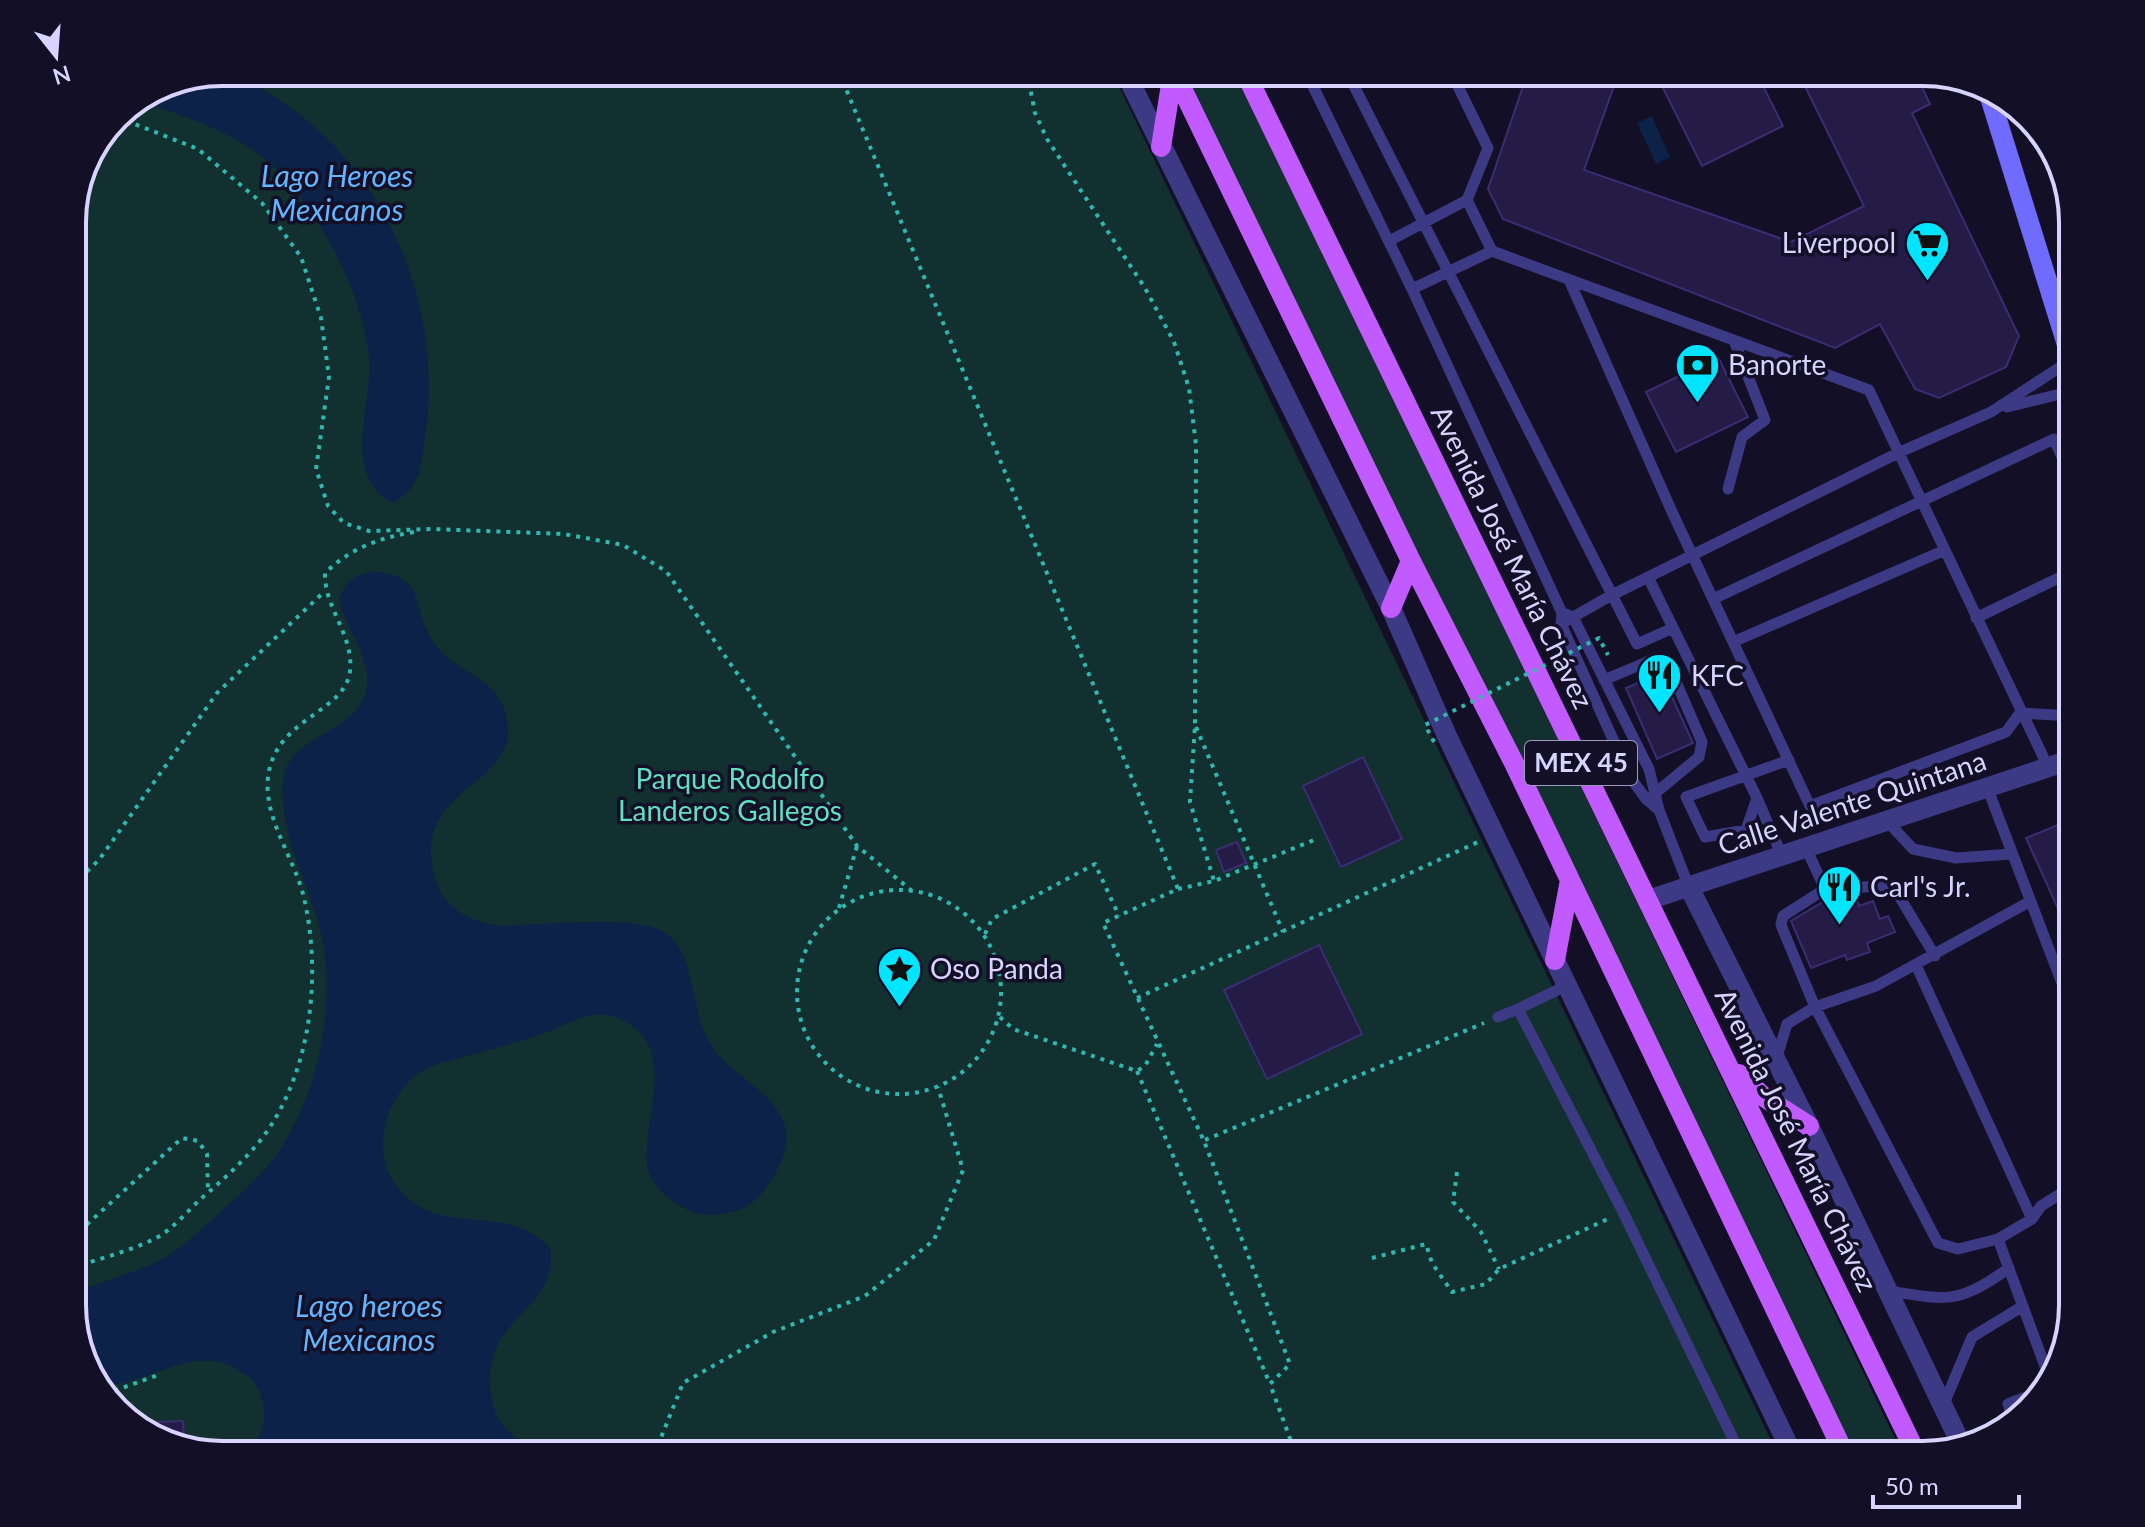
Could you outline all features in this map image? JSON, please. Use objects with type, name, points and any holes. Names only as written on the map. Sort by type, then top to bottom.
[{"type":"main road","points":[[1161,147],[1172,86]]},
{"type":"main road","name":"MEX 45","points":[[1181,86],[1411,561],[1514,763],[1838,1441]]},
{"type":"main road","name":"Avenida José María Chávez","points":[[1252,86],[1910,1441]]},
{"type":"main road","points":[[1993,106],[2059,320]]},
{"type":"main road","points":[[1391,608],[1411,561]]},
{"type":"main road","points":[[1555,960],[1570,880]]},
{"type":"main road","points":[[1722,1052],[1764,1097],[1809,1126]]},
{"type":"street","points":[[1132,86],[1391,608],[1495,835],[1786,1441]]},
{"type":"street","name":"Calle Valente Quintana","points":[[1648,900],[2059,763]]},
{"type":"street","points":[[1689,887],[1809,1126],[1957,1436]]},
{"type":"lane","points":[[1313,86],[1412,289],[1565,618],[1630,777],[1646,799],[1659,810]]},
{"type":"lane","points":[[1354,86],[1637,644],[1673,628]]},
{"type":"lane","points":[[1389,241],[1467,200],[1488,148],[1458,86]]},
{"type":"lane","points":[[1467,200],[1492,251],[1869,390],[2048,767]]},
{"type":"lane","points":[[1412,289],[1492,251]]},
{"type":"lane","points":[[1570,282],[1810,806],[2006,732],[2020,713]]},
{"type":"lane","points":[[1728,489],[1742,437],[1765,420],[1735,343]]},
{"type":"lane","points":[[1565,618],[1900,452],[1991,412],[2059,370]]},
{"type":"lane","points":[[1991,412],[2059,395]]},
{"type":"lane","points":[[1713,599],[2054,439],[2059,450]]},
{"type":"lane","points":[[1733,642],[1945,550]]},
{"type":"lane","points":[[1648,577],[1746,775],[1782,856]]},
{"type":"lane","points":[[1976,618],[2059,578]]},
{"type":"lane","points":[[1565,618],[1604,680],[1657,792],[1659,810],[1689,887]]},
{"type":"lane","points":[[1604,680],[1654,659],[1670,668],[1702,742],[1699,757],[1646,799]]},
{"type":"lane","points":[[2020,713],[2059,715]]},
{"type":"lane","points":[[1757,798],[1746,830],[1705,837],[1686,797],[1789,760]]},
{"type":"lane","points":[[1987,787],[2059,977]]},
{"type":"lane","points":[[1887,821],[1913,849],[1956,858],[2012,854]]},
{"type":"lane","points":[[1806,848],[1825,889]]},
{"type":"lane","points":[[1935,956],[1896,891],[1882,886],[1825,889],[1783,916],[1781,925],[1815,1007],[1938,1243],[1958,1249],[1998,1239],[2032,1219],[2041,1206],[2059,1195]]},
{"type":"lane","points":[[1776,1061],[1787,1024],[1815,1007],[1846,998],[1935,956],[2029,902]]},
{"type":"lane","points":[[1916,965],[2032,1219]]},
{"type":"lane","points":[[1498,1017],[1568,985]]},
{"type":"lane","points":[[1518,1009],[1623,1212],[1734,1441]]},
{"type":"lane","points":[[1998,1239],[2045,1365]]},
{"type":"lane","points":[[1888,1291],[1948,1300],[1977,1290],[2009,1268]]},
{"type":"lane","points":[[1943,1407],[1972,1337],[2023,1306]]},
{"type":"path","points":[[845,86],[1178,889]]},
{"type":"path","points":[[1030,86],[1035,113],[1047,139],[1145,288],[1174,342],[1189,388],[1196,445],[1195,725],[1190,802],[1214,881]]},
{"type":"path","points":[[130,122],[198,149],[262,203],[301,257],[321,318],[329,377],[316,469],[328,506],[344,523],[369,531],[432,529],[564,534],[623,545],[666,571],[857,846],[911,890],[953,904],[985,934],[998,960],[1003,988],[1000,1017],[987,1046],[973,1063],[938,1087],[906,1095],[873,1092],[842,1078],[818,1056],[807,1036],[796,994],[801,961],[816,932],[839,908],[874,892],[911,890]]},
{"type":"path","points":[[86,1263],[155,1239],[238,1166],[264,1135],[289,1090],[304,1046],[311,992],[311,945],[304,897],[274,817],[269,772],[280,745],[296,725],[339,696],[350,673],[349,644],[325,591],[325,573],[345,554],[387,536],[432,529]]},
{"type":"path","points":[[86,872],[99,860],[217,693],[325,591]]},
{"type":"path","points":[[1434,742],[1425,725],[1599,638],[1608,655]]},
{"type":"path","points":[[1195,725],[1283,932]]},
{"type":"path","points":[[1137,998],[1495,835]]},
{"type":"path","points":[[1270,1384],[1290,1364],[1204,1141],[1103,923],[1178,889],[1214,881],[1314,840]]},
{"type":"path","points":[[839,908],[857,846]]},
{"type":"path","points":[[985,934],[992,919],[1095,864],[1119,916]]},
{"type":"path","points":[[1000,1017],[1013,1029],[1137,1071],[1270,1384],[1291,1441]]},
{"type":"path","points":[[1204,1141],[1498,1017]]},
{"type":"path","points":[[1137,1071],[1157,1044]]},
{"type":"path","points":[[660,1441],[683,1383],[773,1332],[865,1296],[934,1240],[963,1170],[938,1087]]},
{"type":"path","points":[[86,1225],[182,1138],[198,1141],[207,1154],[208,1192]]},
{"type":"path","points":[[1457,1172],[1453,1202],[1481,1232],[1499,1269]]},
{"type":"path","points":[[1372,1258],[1426,1244],[1432,1263],[1452,1292],[1486,1284],[1499,1269],[1623,1212]]},
{"type":"path","points":[[116,1390],[161,1374]]},
{"type":"green space","name":"Parque Rodolfo Landeros Gallegos","points":[[222,86],[1119,86],[1771,1441],[222,1441],[178,1434],[146,1418],[126,1401],[104,1373],[91,1341],[86,1314],[86,213],[96,170],[109,146],[146,109],[170,96]]},
{"type":"green space","points":[[1188,86],[1244,86],[1896,1441],[1843,1441]]},
{"type":"water","name":"Lago Heroes Mexicanos","points":[[257,86],[310,123],[344,157],[374,196],[397,239],[414,285],[425,333],[429,381],[422,463],[411,489],[393,503],[377,491],[367,476],[363,438],[369,358],[358,307],[336,254],[306,205],[272,165],[228,135],[152,106],[170,96],[195,89]]},
{"type":"water","points":[[1652,116],[1670,157],[1656,164],[1637,123]]},
{"type":"water","name":"Lago heroes Mexicanos","points":[[374,571],[392,575],[411,587],[434,643],[444,655],[491,688],[506,714],[508,732],[504,750],[493,766],[445,811],[434,830],[431,855],[438,885],[447,901],[468,917],[494,925],[606,922],[647,926],[662,931],[673,940],[687,966],[709,1042],[734,1070],[765,1095],[785,1125],[786,1144],[779,1166],[766,1188],[741,1209],[711,1215],[690,1211],[676,1203],[652,1180],[647,1165],[654,1089],[651,1052],[643,1037],[620,1019],[596,1015],[579,1019],[525,1040],[429,1067],[405,1085],[391,1107],[383,1145],[387,1168],[402,1193],[425,1210],[450,1217],[509,1224],[536,1236],[550,1247],[550,1268],[545,1285],[499,1342],[492,1362],[490,1386],[495,1410],[499,1420],[521,1441],[256,1441],[264,1419],[263,1402],[257,1386],[249,1378],[223,1363],[206,1361],[188,1363],[112,1385],[96,1357],[86,1314],[86,1289],[168,1256],[246,1189],[286,1140],[309,1091],[323,1036],[327,981],[325,955],[321,932],[292,849],[283,805],[283,781],[288,765],[298,752],[343,721],[356,710],[365,696],[365,668],[339,599],[352,579]]},
{"type":"building","points":[[1523,86],[1614,86],[1584,170],[1791,242],[1864,206],[1805,86],[1922,86],[1930,104],[1912,113],[2019,336],[2006,367],[1939,398],[1915,389],[1880,324],[1835,348],[1503,219],[1488,189]]},
{"type":"building","points":[[1662,86],[1763,86],[1783,126],[1702,166]]},
{"type":"building","name":"Banorte","points":[[1718,357],[1748,417],[1676,452],[1646,392]]},
{"type":"building","name":"KFC","points":[[1661,673],[1693,743],[1657,759],[1626,688]]},
{"type":"building","points":[[1363,757],[1402,839],[1341,867],[1303,786]]},
{"type":"building","points":[[2059,825],[2059,911],[2026,838]]},
{"type":"building","points":[[1237,842],[1246,863],[1224,872],[1216,850]]},
{"type":"building","name":"Carl's Jr.","points":[[1856,896],[1859,906],[1873,901],[1880,919],[1888,916],[1895,932],[1867,943],[1870,952],[1847,960],[1845,955],[1811,968],[1791,921],[1831,897]]},
{"type":"building","points":[[1319,945],[1362,1034],[1267,1079],[1224,990]]},
{"type":"building","points":[[183,1421],[184,1435],[178,1434],[153,1422]]},
{"type":"place","name":"Liverpool","points":[[1927,282]]},
{"type":"place","name":"Banorte","points":[[1697,404]]},
{"type":"place","name":"KFC","points":[[1660,715]]},
{"type":"place","name":"Carl's Jr.","points":[[1839,926]]},
{"type":"place","name":"Oso Panda","points":[[899,1008]]}]
